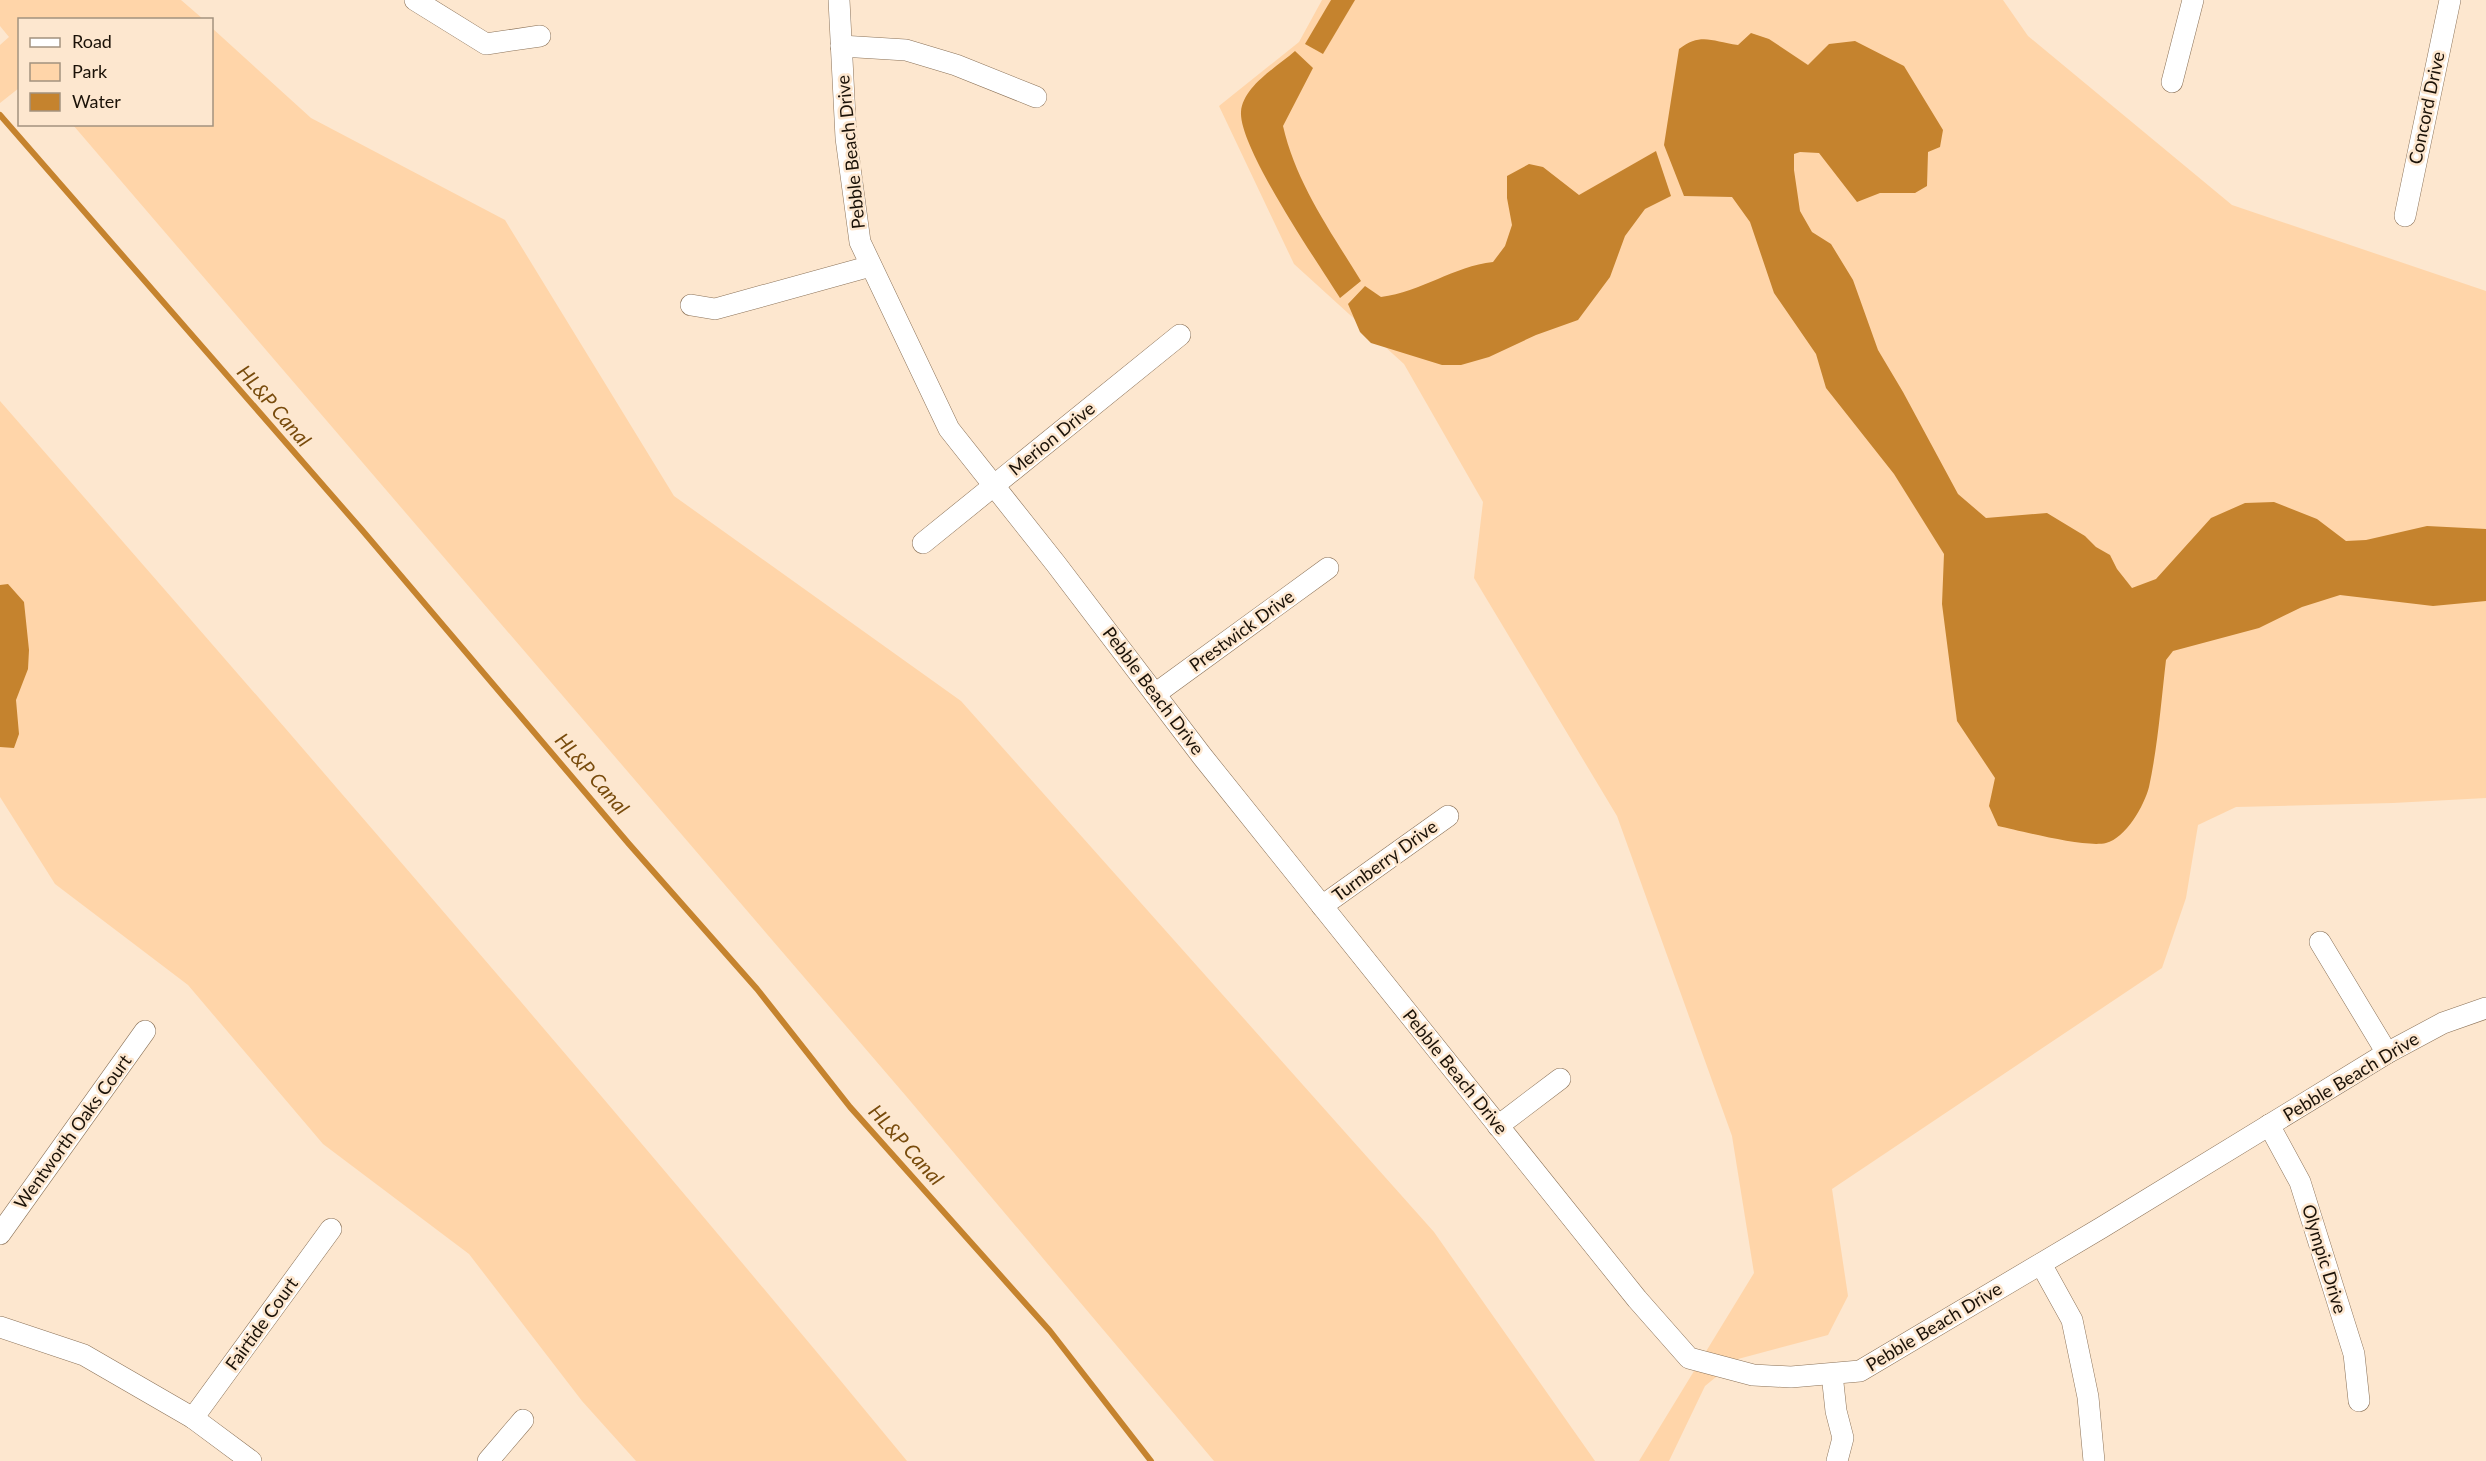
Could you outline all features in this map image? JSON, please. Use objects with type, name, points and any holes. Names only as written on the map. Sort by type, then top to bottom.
[{"type":"street","points":[[415,0],[486,44],[540,36]]},
{"type":"street","name":"Pebble Beach Drive","points":[[839,0],[846,138],[860,242],[949,429],[1322,906],[1637,1299],[1689,1358],[1753,1375],[1791,1377],[1860,1371],[2041,1264],[2387,1053],[2443,1023],[2486,1008]]},
{"type":"street","points":[[2172,82],[2193,0]]},
{"type":"street","name":"Concord Drive","points":[[2405,216],[2450,0]]},
{"type":"street","points":[[842,46],[906,50],[956,65],[1036,97]]},
{"type":"street","points":[[691,305],[715,309],[871,266]]},
{"type":"street","name":"Merion Drive","points":[[923,543],[1180,335]]},
{"type":"street","name":"Prestwick Drive","points":[[1155,694],[1328,568]]},
{"type":"street","name":"Turnberry Drive","points":[[1322,906],[1448,816]]},
{"type":"street","points":[[2320,942],[2387,1053]]},
{"type":"street","name":"Wentworth Oaks Court","points":[[0,1234],[145,1030]]},
{"type":"street","points":[[1498,1126],[1560,1079]]},
{"type":"street","name":"Olympic Drive","points":[[2269,1125],[2300,1182],[2354,1354],[2359,1401]]},
{"type":"street","name":"Fairtide Court","points":[[193,1418],[331,1229]]},
{"type":"street","points":[[2041,1264],[2072,1320],[2088,1396],[2094,1461]]},
{"type":"street","points":[[0,1327],[84,1355],[193,1418],[251,1461]]},
{"type":"street","points":[[1832,1374],[1836,1411],[1843,1438],[1837,1461]]},
{"type":"street","points":[[488,1461],[523,1420]]},
{"type":"green space","points":[[0,0],[181,0],[202,18],[18,18],[18,89],[0,103],[0,45],[9,37],[0,26]]},
{"type":"green space","points":[[1322,0],[2003,0],[2028,36],[2232,205],[2486,291],[2486,798],[2236,807],[2198,825],[2186,898],[2162,968],[1832,1189],[1848,1296],[1828,1335],[1738,1359],[1705,1386],[1669,1461],[1639,1461],[1754,1273],[1732,1136],[1617,816],[1474,578],[1483,502],[1404,364],[1294,264],[1219,106],[1299,42]]},
{"type":"green space","points":[[213,29],[311,118],[505,220],[674,496],[961,701],[1434,1232],[1595,1461],[1214,1461],[906,1096],[74,126],[213,126]]},
{"type":"green space","points":[[0,401],[457,928],[907,1461],[636,1461],[582,1401],[469,1254],[323,1144],[188,985],[55,884],[0,797]]},
{"type":"water","points":[[1331,0],[1355,0],[1323,54],[1305,44]]},
{"type":"water","points":[[1751,33],[1769,39],[1808,65],[1829,44],[1855,41],[1904,66],[1943,130],[1940,147],[1928,152],[1927,186],[1915,193],[1880,193],[1857,202],[1819,153],[1794,154],[1794,170],[1800,211],[1812,232],[1831,244],[1853,280],[1878,350],[1958,494],[1986,518],[2047,513],[2085,536],[2096,547],[2110,555],[2117,569],[2132,588],[2156,579],[2211,518],[2245,503],[2274,502],[2317,519],[2346,541],[2366,540],[2427,526],[2486,529],[2486,601],[2433,606],[2340,595],[2302,607],[2259,628],[2173,651],[2166,660],[2149,787],[2138,812],[2120,835],[2106,843],[2096,844],[2053,838],[1998,826],[1989,806],[1995,778],[1957,721],[1942,604],[1944,554],[1894,474],[1826,388],[1816,354],[1774,293],[1750,222],[1732,197],[1684,196],[1664,145],[1679,49],[1701,39],[1738,45]]},
{"type":"water","points":[[1295,51],[1313,68],[1283,126],[1305,187],[1361,281],[1340,298],[1298,233],[1266,177],[1244,129],[1241,112],[1248,94],[1254,85]]},
{"type":"water","points":[[1656,151],[1671,196],[1645,209],[1625,236],[1610,277],[1578,320],[1536,335],[1489,357],[1461,365],[1442,365],[1371,343],[1360,332],[1348,304],[1365,286],[1381,297],[1410,290],[1465,268],[1493,262],[1505,246],[1512,225],[1507,198],[1507,176],[1529,164],[1543,167],[1579,195]]},
{"type":"water","points":[[8,584],[24,602],[29,650],[28,669],[16,700],[19,734],[14,748],[0,747],[0,585]]},
{"type":"waterway","name":"HL&P Canal","points":[[0,115],[362,530],[629,844],[757,989],[850,1107],[1050,1331],[1151,1461]]}]
